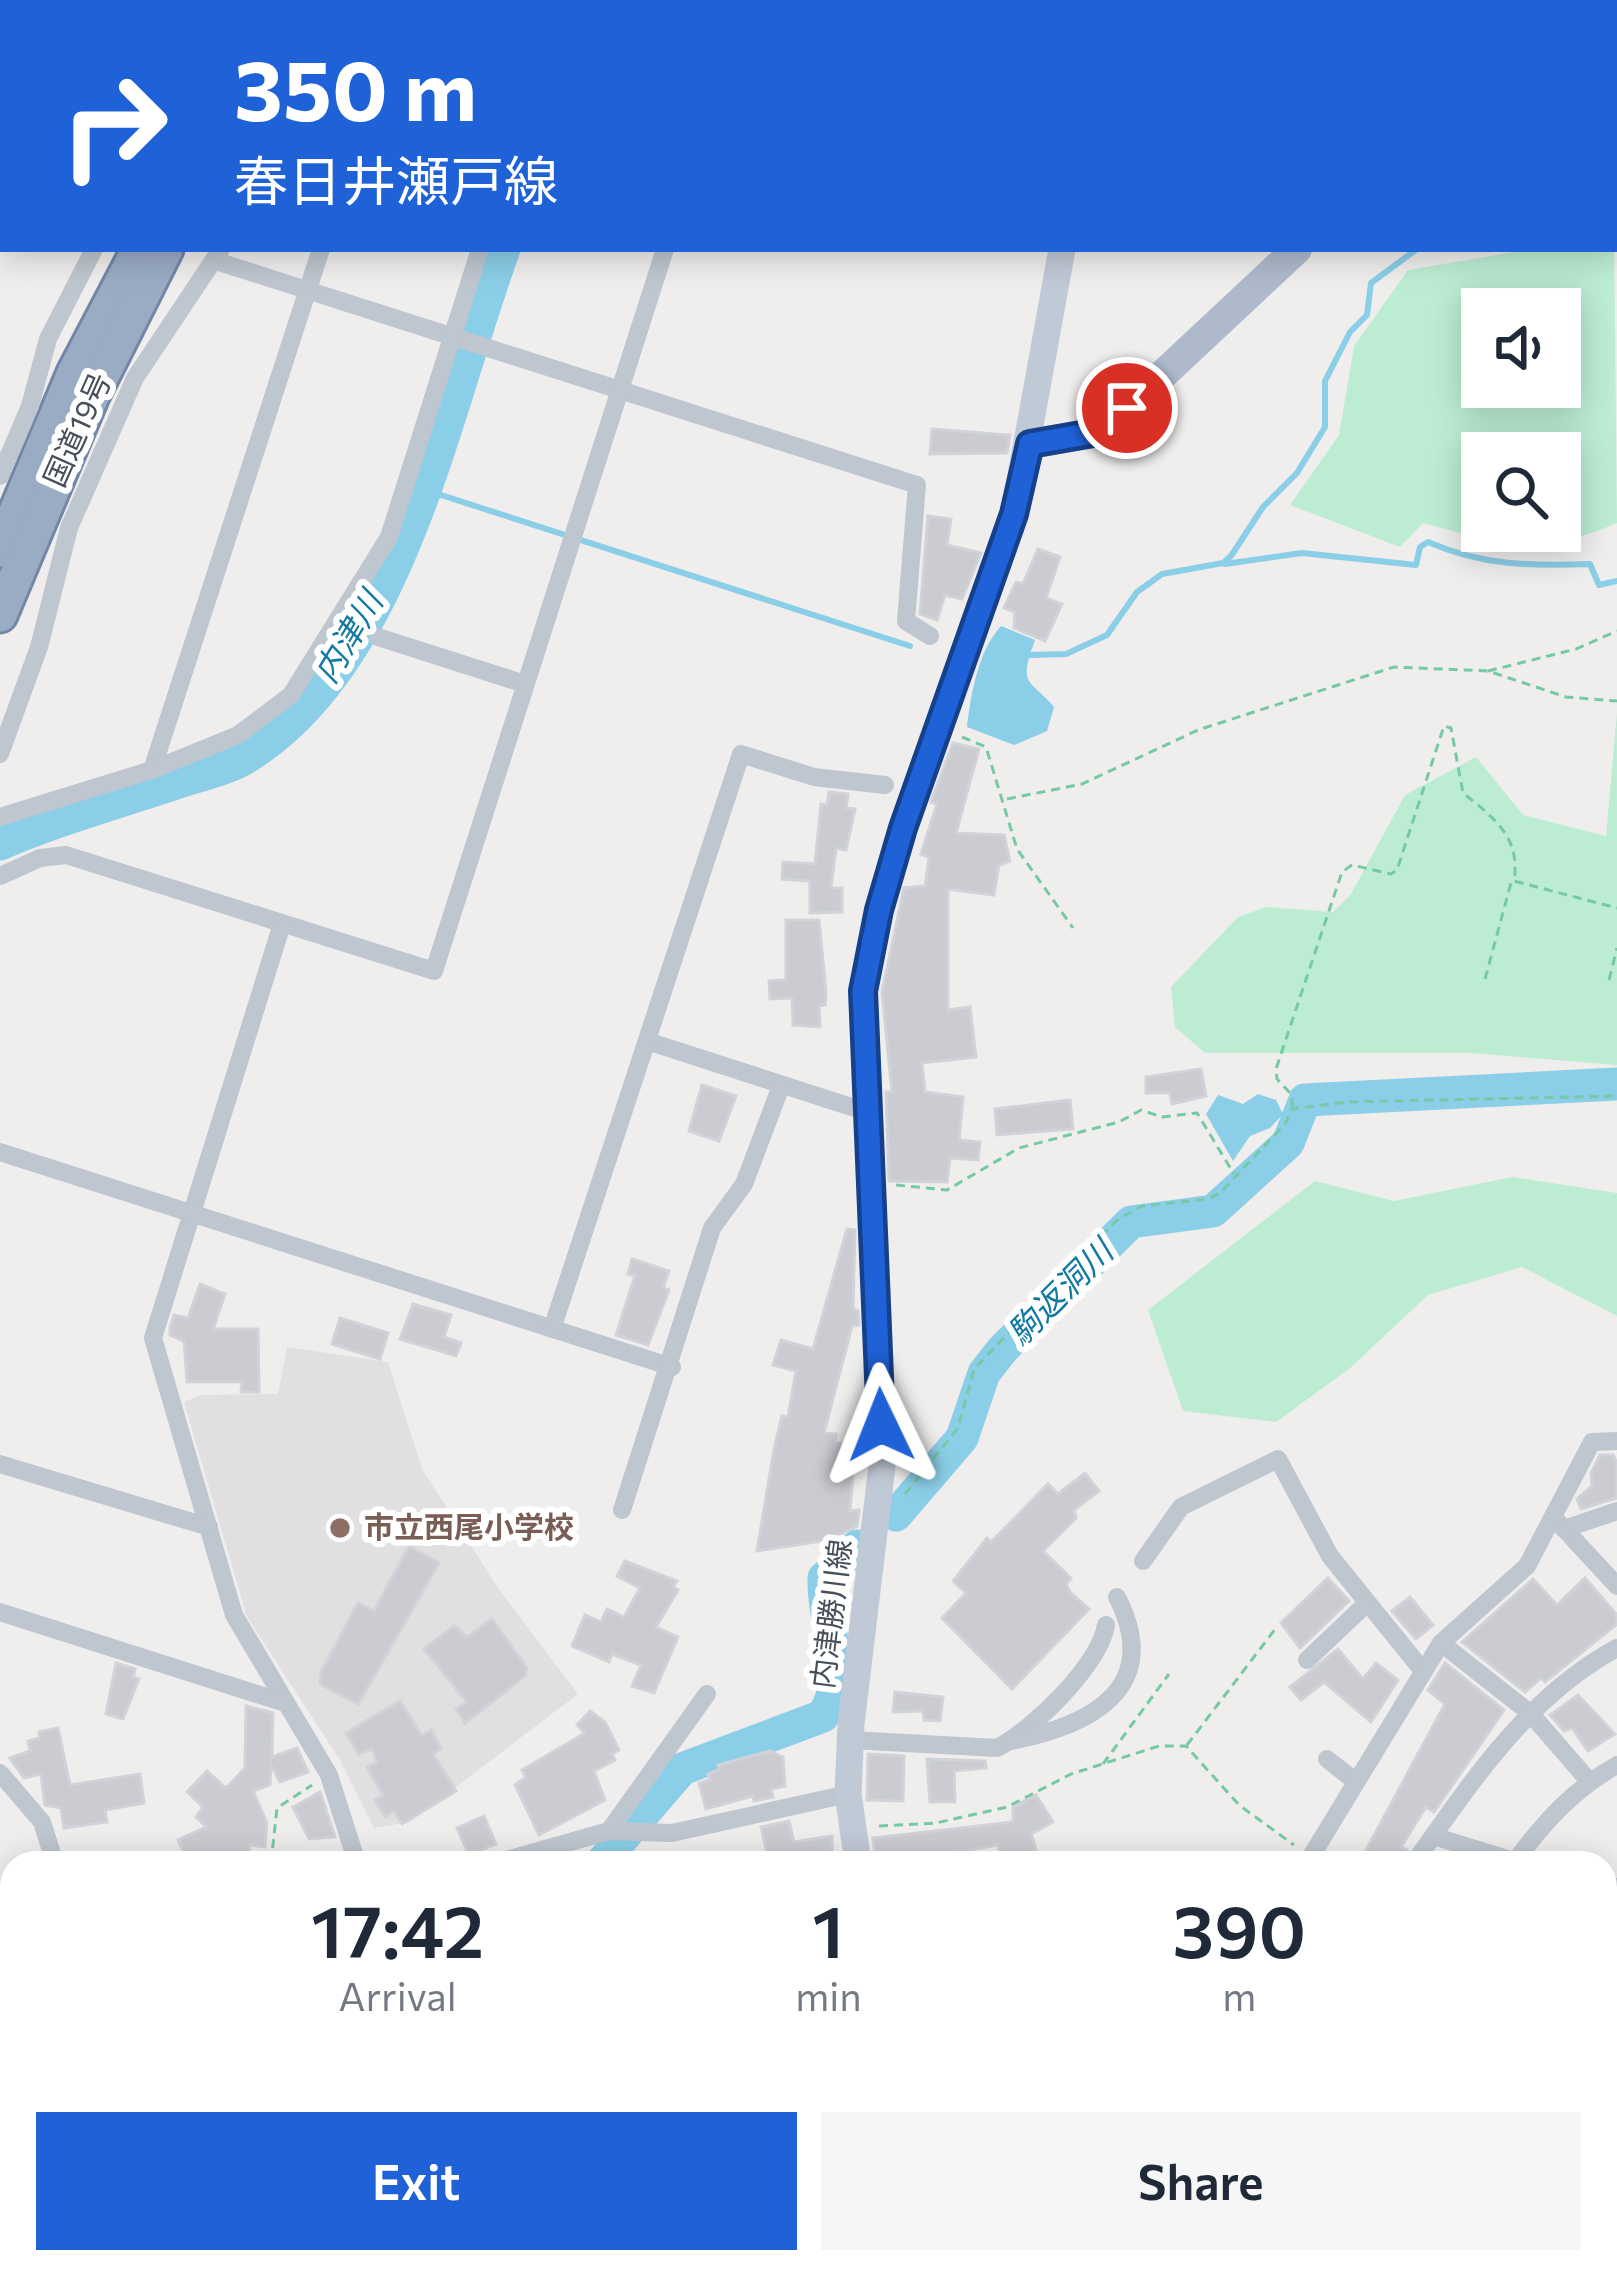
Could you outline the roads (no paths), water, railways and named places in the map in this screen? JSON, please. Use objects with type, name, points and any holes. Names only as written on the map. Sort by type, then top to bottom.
[{"type":"highway","name":"国道19号","points":[[0,550],[74,373],[137,252]]},
{"type":"highway","name":"国道19号","points":[[0,615],[92,396],[164,252]]},
{"type":"main road","name":"内津勝川線","points":[[856,1851],[848,1794],[850,1739],[882,1466],[863,991],[879,910],[1014,514],[1062,252]]},
{"type":"main road","points":[[1030,444],[1093,433],[1127,408],[1294,252]]},
{"type":"street","points":[[0,476],[30,406],[48,338],[92,252]]},
{"type":"street","points":[[152,770],[320,252]]},
{"type":"street","points":[[0,817],[152,770],[238,735],[291,695],[388,537],[479,252]]},
{"type":"street","points":[[0,876],[40,858],[66,855],[434,971],[664,252]]},
{"type":"street","points":[[0,754],[39,647],[79,506],[135,378],[219,255],[450,337],[917,485],[906,621],[930,636]]},
{"type":"street","points":[[378,637],[525,685]]},
{"type":"street","points":[[552,1329],[741,754],[814,777],[885,785]]},
{"type":"street","points":[[283,924],[154,1338],[234,1615],[329,1774],[353,1851]]},
{"type":"street","points":[[647,1042],[867,1112]]},
{"type":"street","points":[[622,1510],[672,1367],[712,1228],[743,1184],[781,1086]]},
{"type":"street","points":[[0,1152],[672,1367]]},
{"type":"street","points":[[1313,1851],[1441,1643],[1527,1566],[1559,1524],[1592,1442],[1617,1441]]},
{"type":"street","points":[[1142,1561],[1181,1507],[1278,1459],[1330,1556],[1423,1671]]},
{"type":"street","points":[[0,1464],[208,1528]]},
{"type":"street","points":[[1559,1524],[1617,1511]]},
{"type":"street","points":[[1559,1524],[1617,1586]]},
{"type":"street","points":[[850,1739],[997,1748],[1052,1733],[1095,1714],[1114,1699],[1125,1678],[1132,1634],[1117,1597]]},
{"type":"street","points":[[1307,1660],[1366,1604]]},
{"type":"street","points":[[0,1612],[282,1702]]},
{"type":"street","points":[[1011,1741],[1102,1649],[1106,1625]]},
{"type":"street","points":[[1441,1643],[1530,1713],[1589,1781]]},
{"type":"street","points":[[1422,1851],[1481,1766],[1530,1713],[1590,1663],[1617,1648]]},
{"type":"street","points":[[609,1831],[707,1694]]},
{"type":"street","points":[[1327,1759],[1355,1781]]},
{"type":"street","points":[[1525,1851],[1547,1819],[1589,1781],[1617,1765]]},
{"type":"street","points":[[0,1773],[42,1822],[51,1851]]},
{"type":"street","points":[[538,1851],[609,1831],[672,1833],[848,1794]]},
{"type":"street","points":[[1433,1836],[1484,1851]]},
{"type":"water","points":[[1001,626],[1035,640],[1027,675],[1054,707],[1047,731],[1014,745],[967,727],[981,660]]},
{"type":"water","points":[[1258,1094],[1276,1100],[1283,1114],[1270,1128],[1250,1136],[1233,1161],[1206,1114],[1218,1095],[1243,1104]]},
{"type":"waterway","name":"内津川","points":[[0,844],[234,764],[296,718],[341,663],[379,599],[437,456],[503,252]]},
{"type":"waterway","points":[[1029,655],[1066,654],[1107,635],[1137,592],[1162,574],[1223,563],[1231,556],[1263,507],[1297,473],[1325,427],[1325,381],[1350,332],[1367,315],[1371,283],[1413,252]]},
{"type":"waterway","points":[[424,501],[441,495],[910,646]]},
{"type":"waterway","points":[[1225,564],[1302,553],[1416,565],[1420,547],[1428,542],[1508,563],[1590,564],[1599,585],[1617,581]]},
{"type":"waterway","name":"駒返洞川","points":[[896,1515],[962,1438],[984,1373],[1003,1349],[1131,1222],[1213,1211],[1288,1143],[1305,1100],[1617,1084]]},
{"type":"waterway","name":"駒返洞川","points":[[611,1851],[682,1769],[823,1716],[835,1682],[824,1578],[857,1546]]},
{"type":"place","name":"市立西尾小学校","points":[[340,1528]]}]
